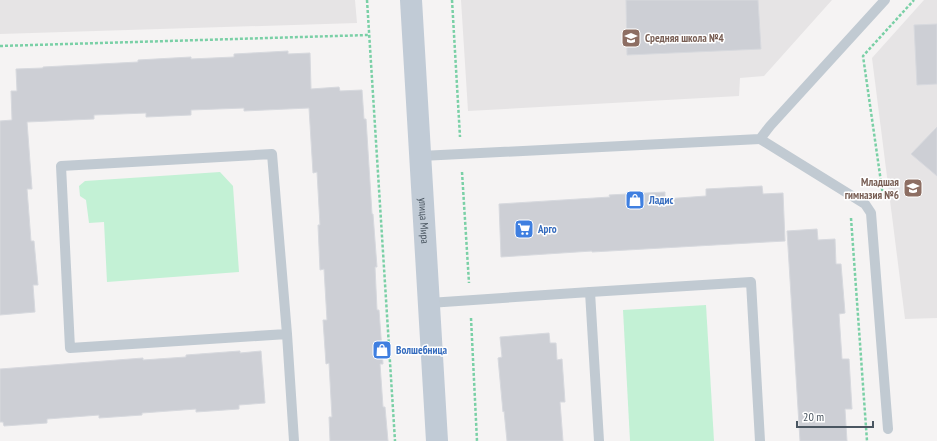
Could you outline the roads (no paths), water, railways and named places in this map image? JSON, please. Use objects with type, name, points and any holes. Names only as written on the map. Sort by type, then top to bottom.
[{"type":"street","name":"улица Мира","points":[[411,0],[437,441]]},
{"type":"lane","points":[[760,139],[885,0]]},
{"type":"lane","points":[[420,156],[760,139],[865,204],[871,213],[888,429]]},
{"type":"lane","points":[[287,334],[70,348],[61,166],[272,154],[287,334],[294,441]]},
{"type":"lane","points":[[429,303],[751,282],[760,441]]},
{"type":"lane","points":[[590,292],[599,441]]},
{"type":"place","name":"Средняя школа №4","points":[[631,38]]},
{"type":"place","name":"Младшая гимназия №6","points":[[913,188]]},
{"type":"place","name":"Ладис","points":[[635,200]]},
{"type":"place","name":"Арго","points":[[524,229]]},
{"type":"place","name":"Волшебница","points":[[382,350]]}]
